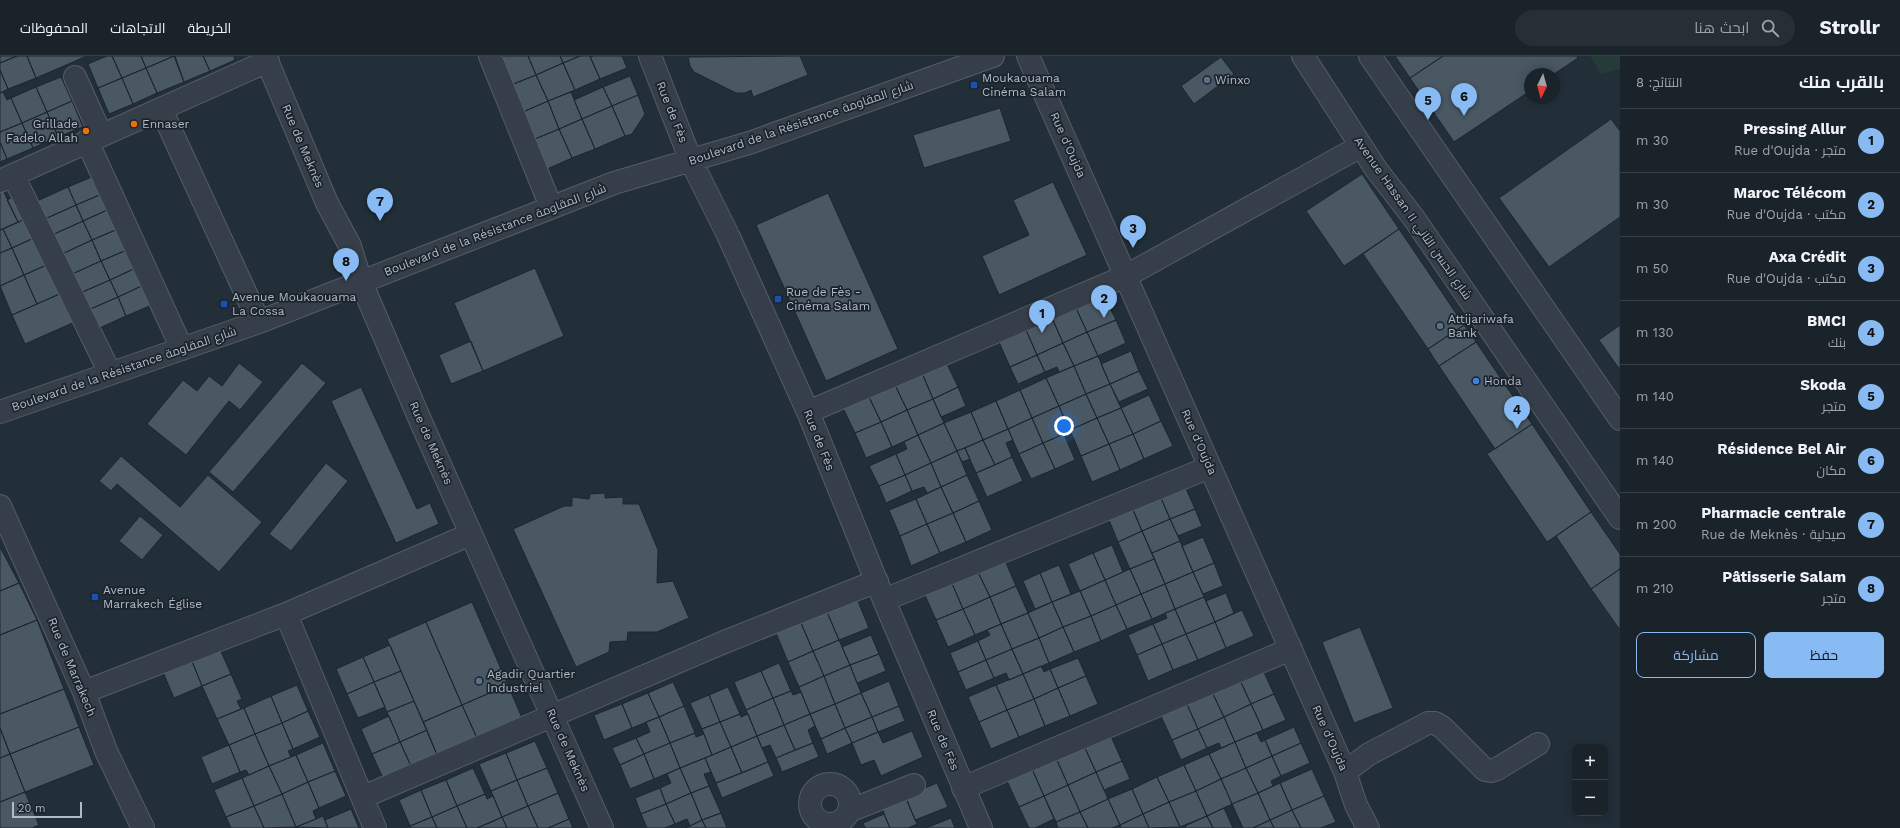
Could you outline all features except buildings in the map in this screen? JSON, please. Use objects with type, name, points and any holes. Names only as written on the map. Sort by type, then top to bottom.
[{"type":"street","points":[[490,56],[551,207]]},
{"type":"street","name":"Rue de Fès","points":[[650,56],[691,161],[728,235],[808,412],[880,591],[980,828]]},
{"type":"street","name":"Boulevard de la Résistance شارع المقاومة","points":[[0,412],[259,322],[614,183],[749,143],[993,56]]},
{"type":"street","name":"Rue d'Oujda","points":[[1028,56],[1345,772],[1356,805],[1368,828]]},
{"type":"street","name":"Avenue Hassan II شارع الحسن الثاني","points":[[1303,56],[1392,192],[1413,217],[1620,518]]},
{"type":"street","points":[[1370,56],[1620,419]]},
{"type":"street","points":[[110,373],[7,178],[162,109],[266,59]]},
{"type":"street","name":"Rue de Meknès","points":[[266,59],[327,203],[350,246],[361,282],[470,534],[602,828]]},
{"type":"street","points":[[75,77],[94,138],[182,349]]},
{"type":"street","points":[[162,109],[259,322]]},
{"type":"street","points":[[808,412],[1126,276],[1361,146]]},
{"type":"street","points":[[363,797],[722,643],[880,591],[1210,467]]},
{"type":"street","name":"Rue de Marrakech","points":[[0,506],[84,692],[106,751],[143,828]]},
{"type":"street","points":[[84,692],[286,614],[470,534]]},
{"type":"street","points":[[286,614],[375,828]]},
{"type":"street","points":[[963,788],[1291,649]]},
{"type":"street","points":[[1345,772],[1369,754],[1428,723],[1435,723],[1442,727],[1484,770],[1491,771],[1498,769],[1538,744]]},
{"type":"street","points":[[829,783],[837,784],[849,795],[851,803],[849,811],[845,818],[839,823],[818,826],[809,804],[812,793],[821,785],[829,783]]},
{"type":"street","points":[[849,811],[914,785]]},
{"type":"green space","points":[[1590,56],[1620,56],[1620,69],[1601,74]]},
{"type":"place","name":"Winxo","points":[[1207,80]]},
{"type":"place","name":"Moukaouama Cinéma Salam","points":[[974,85]]},
{"type":"place","name":"Résidence Bel Air","points":[[1464,116]]},
{"type":"place","name":"Skoda","points":[[1428,120]]},
{"type":"place","name":"Ennaser","points":[[134,124]]},
{"type":"place","name":"Grillade Fadelo Allah","points":[[86,131]]},
{"type":"place","name":"Pharmacie centrale","points":[[380,221]]},
{"type":"place","name":"Axa Crédit","points":[[1133,248]]},
{"type":"place","name":"Pâtisserie Salam","points":[[346,281]]},
{"type":"place","name":"Rue de Fès - Cinéma Salam","points":[[778,299]]},
{"type":"place","name":"Avenue Moukaouama La Cossa","points":[[224,304]]},
{"type":"place","name":"Maroc Télécom","points":[[1104,318]]},
{"type":"place","name":"Attijariwafa Bank","points":[[1440,326]]},
{"type":"place","name":"Pressing Allur","points":[[1042,333]]},
{"type":"place","name":"Honda","points":[[1476,381]]},
{"type":"place","name":"BMCI","points":[[1517,429]]},
{"type":"place","name":"Avenue Marrakech Église","points":[[95,597]]},
{"type":"place","name":"Agadir Quartier Industriel","points":[[479,681]]}]
